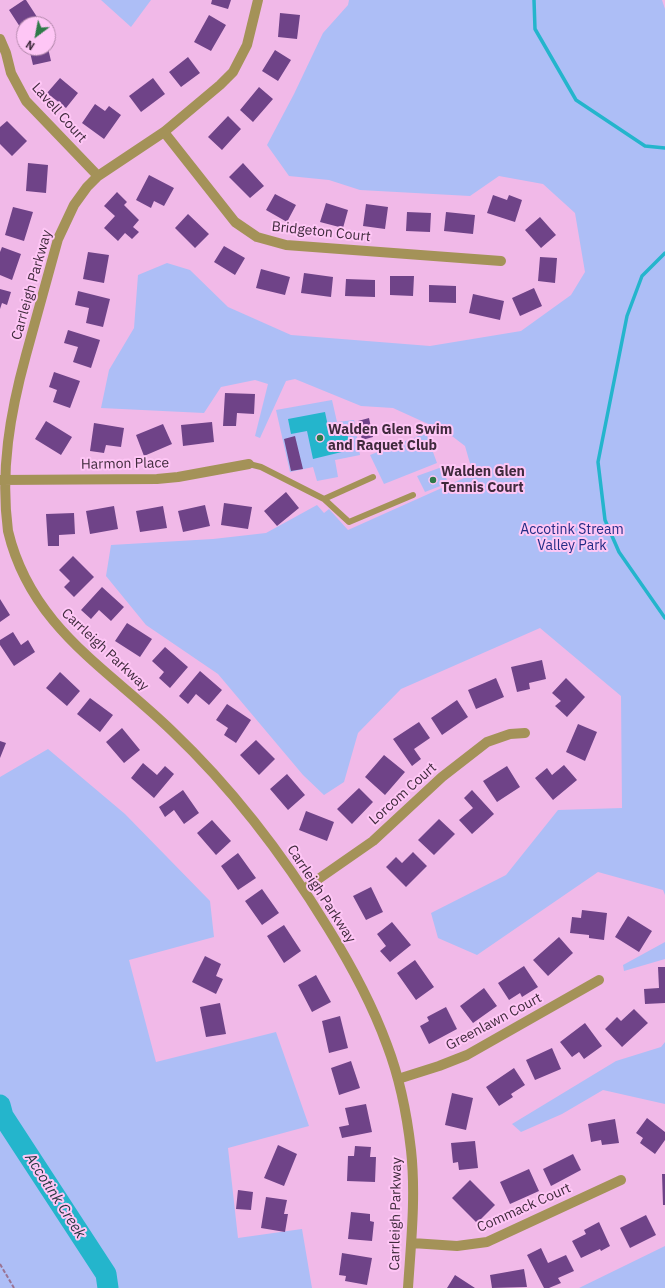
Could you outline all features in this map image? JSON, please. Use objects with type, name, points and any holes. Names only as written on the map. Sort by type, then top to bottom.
[{"type":"street","name":"Carrleigh Parkway","points":[[258,0],[247,45],[233,72],[220,85],[164,132],[98,176],[74,205],[58,239],[9,416],[1,480],[4,508],[13,549],[29,586],[47,616],[74,645],[138,699],[198,756],[246,811],[304,889],[346,957],[369,1001],[388,1046],[398,1079],[411,1156],[413,1176],[412,1243],[408,1288]]},
{"type":"street","name":"Lavell Court","points":[[0,40],[6,53],[11,73],[26,101],[98,176]]},
{"type":"street","name":"Bridgeton Court","points":[[164,132],[229,216],[246,231],[257,237],[286,245],[501,260]]},
{"type":"street","name":"Harmon Place","points":[[1,480],[157,479],[178,477],[250,464]]},
{"type":"street","name":"Lorcom Court","points":[[304,889],[373,840],[442,777],[487,742],[510,734],[525,733]]},
{"type":"street","name":"Greenlawn Court","points":[[398,1079],[440,1066],[467,1055],[599,980]]},
{"type":"street","name":"Commack Court","points":[[412,1243],[457,1246],[487,1242],[621,1180]]},
{"type":"lane","points":[[250,464],[324,499],[349,522],[413,495]]},
{"type":"lane","points":[[324,499],[373,477]]},
{"type":"path","points":[[0,1264],[14,1288]]},
{"type":"green space","points":[[101,0],[151,0],[131,27]]},
{"type":"green space","name":"Accotink Stream Valley Park","points":[[349,0],[662,0],[665,9],[665,895],[663,890],[598,872],[477,955],[438,938],[431,913],[506,875],[558,810],[622,808],[621,696],[540,628],[401,689],[358,733],[344,782],[324,795],[303,775],[218,674],[146,625],[106,576],[111,545],[213,539],[266,533],[317,505],[324,513],[329,509],[348,530],[473,474],[465,446],[448,433],[393,408],[361,406],[295,379],[286,381],[260,438],[255,436],[268,384],[255,380],[221,387],[204,413],[101,408],[109,370],[134,328],[138,275],[167,263],[190,270],[228,307],[291,335],[430,346],[521,331],[571,295],[585,272],[575,213],[543,184],[499,176],[470,196],[360,190],[329,180],[289,176],[267,145],[294,94],[323,33],[348,5]]},
{"type":"green space","name":"Walden Glen Swim and Raquet Club","points":[[332,400],[337,422],[354,420],[360,455],[335,460],[338,477],[317,481],[313,467],[290,472],[276,410]]},
{"type":"green space","points":[[426,433],[437,463],[384,484],[370,455]]},
{"type":"green space","name":"Walden Glen Tennis Court","points":[[442,467],[448,483],[425,492],[417,476]]},
{"type":"green space","points":[[48,749],[125,814],[210,901],[214,937],[129,960],[156,1062],[276,1032],[309,1126],[228,1148],[238,1238],[302,1229],[312,1288],[0,1288],[0,777]]},
{"type":"green space","points":[[665,942],[665,959],[624,971],[623,965]]},
{"type":"green space","points":[[665,1042],[665,1104],[603,1090],[562,1114],[521,1132],[512,1124],[616,1061],[661,1047]]},
{"type":"green space","points":[[665,1246],[665,1288],[579,1288]]},
{"type":"shaded area","points":[[325,412],[330,436],[347,432],[350,450],[313,459],[307,431],[291,434],[288,419]]},
{"type":"building","points":[[26,0],[36,16],[16,16],[16,21],[9,10]]},
{"type":"building","points":[[212,0],[231,0],[228,9],[211,4]]},
{"type":"building","points":[[280,13],[300,15],[297,39],[278,37]]},
{"type":"building","points":[[209,15],[226,25],[211,51],[194,42]]},
{"type":"building","points":[[275,50],[291,60],[278,81],[262,71]]},
{"type":"building","points":[[31,56],[50,56],[51,61],[33,65]]},
{"type":"building","points":[[188,57],[200,73],[181,87],[169,72]]},
{"type":"building","points":[[60,78],[78,93],[66,108],[47,93]]},
{"type":"building","points":[[153,78],[165,94],[141,112],[129,96]]},
{"type":"building","points":[[259,87],[273,99],[253,122],[240,110]]},
{"type":"building","points":[[95,104],[105,111],[109,106],[121,115],[104,139],[82,123]]},
{"type":"building","points":[[228,116],[241,129],[222,150],[208,137]]},
{"type":"building","points":[[7,121],[27,141],[12,156],[0,144],[0,127]]},
{"type":"building","points":[[28,163],[48,165],[46,193],[26,191]]},
{"type":"building","points":[[243,163],[264,186],[250,198],[229,177]]},
{"type":"building","points":[[149,175],[174,188],[164,206],[154,201],[151,208],[136,200]]},
{"type":"building","points":[[117,192],[127,202],[124,205],[139,220],[133,227],[139,232],[132,239],[125,233],[118,241],[104,228],[115,216],[104,206]]},
{"type":"building","points":[[275,194],[296,205],[287,222],[266,210]]},
{"type":"building","points":[[493,195],[507,200],[509,195],[522,200],[515,222],[487,213]]},
{"type":"building","points":[[326,203],[348,210],[343,228],[320,222]]},
{"type":"building","points":[[366,204],[388,207],[385,229],[363,226]]},
{"type":"building","points":[[13,207],[33,212],[24,241],[5,235]]},
{"type":"building","points":[[407,212],[431,213],[430,232],[406,231]]},
{"type":"building","points":[[446,212],[475,215],[473,234],[444,231]]},
{"type":"building","points":[[188,214],[209,234],[195,248],[175,228]]},
{"type":"building","points":[[540,217],[556,235],[541,248],[525,230]]},
{"type":"building","points":[[224,246],[245,258],[235,275],[214,262]]},
{"type":"building","points":[[2,247],[21,254],[12,280],[0,275],[0,252]]},
{"type":"building","points":[[88,252],[109,255],[104,283],[83,279]]},
{"type":"building","points":[[540,257],[557,258],[555,283],[538,281]]},
{"type":"building","points":[[261,269],[290,277],[285,295],[256,288]]},
{"type":"building","points":[[304,273],[333,277],[331,297],[301,293]]},
{"type":"building","points":[[390,276],[414,276],[413,296],[390,295]]},
{"type":"building","points":[[346,279],[375,280],[375,297],[345,296]]},
{"type":"building","points":[[429,285],[456,286],[456,303],[429,302]]},
{"type":"building","points":[[534,288],[542,306],[520,316],[512,298]]},
{"type":"building","points":[[0,289],[11,292],[7,305],[2,303],[0,309]]},
{"type":"building","points":[[78,291],[110,299],[103,327],[86,323],[89,308],[75,305]]},
{"type":"building","points":[[473,294],[504,301],[500,320],[469,313]]},
{"type":"building","points":[[68,330],[100,340],[91,368],[73,362],[78,347],[64,343]]},
{"type":"building","points":[[54,372],[80,381],[70,408],[53,402],[57,390],[49,387]]},
{"type":"building","points":[[225,393],[255,394],[254,414],[237,413],[236,426],[223,426]]},
{"type":"building","points":[[369,418],[373,437],[362,440],[358,421]]},
{"type":"building","points":[[46,421],[72,437],[61,455],[35,439]]},
{"type":"building","points":[[212,422],[214,442],[183,446],[181,425]]},
{"type":"building","points":[[94,423],[124,428],[121,447],[106,445],[104,453],[90,451]]},
{"type":"building","points":[[163,424],[172,444],[144,456],[136,435]]},
{"type":"building","points":[[295,436],[303,469],[291,471],[284,439]]},
{"type":"building","points":[[286,492],[299,508],[277,526],[264,511]]},
{"type":"building","points":[[224,503],[252,507],[248,529],[221,525]]},
{"type":"building","points":[[205,505],[210,526],[183,532],[178,511]]},
{"type":"building","points":[[114,506],[118,529],[90,534],[86,511]]},
{"type":"building","points":[[163,506],[167,528],[140,532],[136,511]]},
{"type":"building","points":[[74,513],[75,534],[59,535],[59,546],[48,546],[46,514]]},
{"type":"building","points":[[73,556],[94,577],[74,597],[64,587],[70,581],[59,570]]},
{"type":"building","points":[[102,587],[124,607],[111,621],[99,610],[91,619],[81,610]]},
{"type":"building","points":[[0,599],[10,615],[0,622]]},
{"type":"building","points":[[127,623],[152,639],[140,657],[115,641]]},
{"type":"building","points":[[13,632],[21,645],[28,640],[35,652],[14,666],[0,645],[0,640]]},
{"type":"building","points":[[165,647],[188,667],[170,688],[159,678],[164,672],[152,661]]},
{"type":"building","points":[[542,660],[546,679],[529,683],[530,689],[517,692],[511,667]]},
{"type":"building","points":[[200,671],[222,690],[209,705],[196,694],[188,704],[179,696]]},
{"type":"building","points":[[60,672],[80,691],[67,706],[46,688]]},
{"type":"building","points":[[496,678],[504,697],[476,709],[468,690]]},
{"type":"building","points":[[566,678],[585,697],[567,717],[555,706],[561,701],[552,693]]},
{"type":"building","points":[[90,698],[113,715],[100,732],[77,714]]},
{"type":"building","points":[[457,700],[468,717],[442,735],[431,718]]},
{"type":"building","points":[[227,704],[251,720],[236,743],[224,735],[228,728],[216,720]]},
{"type":"building","points":[[419,722],[430,738],[414,749],[421,759],[412,766],[393,739]]},
{"type":"building","points":[[578,724],[597,732],[585,761],[566,752]]},
{"type":"building","points":[[122,728],[140,750],[124,763],[106,742]]},
{"type":"building","points":[[256,740],[275,759],[259,775],[240,755]]},
{"type":"building","points":[[0,741],[6,743],[0,758]]},
{"type":"building","points":[[384,755],[405,772],[385,795],[365,777]]},
{"type":"building","points":[[143,763],[157,775],[165,766],[174,774],[154,798],[131,778]]},
{"type":"building","points":[[564,765],[577,780],[553,800],[535,778],[547,768],[552,775]]},
{"type":"building","points":[[507,766],[520,787],[497,802],[483,781]]},
{"type":"building","points":[[287,774],[305,795],[288,810],[270,789]]},
{"type":"building","points":[[359,788],[373,802],[352,824],[337,809]]},
{"type":"building","points":[[183,790],[199,813],[184,824],[174,810],[165,817],[159,807]]},
{"type":"building","points":[[472,790],[494,814],[472,834],[459,820],[473,808],[464,798]]},
{"type":"building","points":[[306,811],[334,822],[327,841],[299,830]]},
{"type":"building","points":[[439,819],[455,834],[434,855],[418,840]]},
{"type":"building","points":[[212,820],[231,841],[216,855],[197,833]]},
{"type":"building","points":[[413,852],[427,866],[406,887],[386,867],[396,857],[402,863]]},
{"type":"building","points":[[238,853],[256,878],[238,890],[221,866]]},
{"type":"building","points":[[371,887],[383,912],[366,920],[353,896]]},
{"type":"building","points":[[262,889],[279,913],[262,925],[245,901]]},
{"type":"building","points":[[582,910],[607,913],[604,940],[589,938],[589,935],[570,933],[572,917],[581,918]]},
{"type":"building","points":[[628,916],[652,931],[639,952],[615,937]]},
{"type":"building","points":[[392,922],[411,945],[390,962],[380,951],[386,946],[377,934]]},
{"type":"building","points":[[284,925],[301,951],[284,963],[267,936]]},
{"type":"building","points":[[559,937],[573,953],[548,976],[533,960]]},
{"type":"building","points":[[205,956],[221,964],[216,976],[223,979],[216,994],[192,982]]},
{"type":"building","points":[[415,960],[434,987],[416,1000],[397,973]]},
{"type":"building","points":[[524,966],[538,987],[522,997],[520,993],[509,1000],[498,983]]},
{"type":"building","points":[[658,967],[665,967],[665,1003],[645,1004],[644,989],[659,988]]},
{"type":"building","points":[[316,975],[331,1002],[312,1012],[298,985]]},
{"type":"building","points":[[484,988],[497,1006],[473,1023],[460,1006]]},
{"type":"building","points":[[220,1003],[226,1034],[206,1037],[200,1007]]},
{"type":"building","points":[[446,1007],[457,1029],[429,1044],[420,1026],[429,1021],[427,1017]]},
{"type":"building","points":[[634,1009],[648,1023],[622,1047],[605,1029],[617,1017],[621,1021]]},
{"type":"building","points":[[340,1016],[348,1048],[329,1053],[322,1021]]},
{"type":"building","points":[[585,1023],[602,1046],[584,1059],[579,1052],[572,1057],[560,1042]]},
{"type":"building","points":[[552,1048],[561,1069],[535,1080],[526,1060]]},
{"type":"building","points":[[351,1061],[360,1088],[339,1095],[331,1068]]},
{"type":"building","points":[[514,1068],[525,1085],[511,1094],[513,1097],[499,1106],[486,1087]]},
{"type":"building","points":[[452,1093],[473,1098],[466,1130],[445,1125]]},
{"type":"building","points":[[366,1104],[372,1132],[342,1138],[339,1127],[349,1125],[345,1108]]},
{"type":"building","points":[[647,1118],[665,1132],[665,1140],[655,1154],[640,1143],[643,1138],[636,1133]]},
{"type":"building","points":[[615,1119],[619,1143],[602,1145],[601,1140],[591,1142],[588,1124]]},
{"type":"building","points":[[475,1141],[478,1168],[459,1170],[458,1162],[453,1163],[451,1143]]},
{"type":"building","points":[[278,1145],[297,1154],[284,1186],[264,1178]]},
{"type":"building","points":[[355,1146],[371,1147],[370,1157],[376,1157],[375,1182],[347,1181],[348,1156],[354,1156]]},
{"type":"building","points":[[573,1154],[581,1170],[551,1186],[543,1169]]},
{"type":"building","points":[[529,1169],[539,1191],[510,1204],[500,1182]]},
{"type":"building","points":[[662,1174],[665,1174],[665,1205],[663,1205]]},
{"type":"building","points":[[470,1180],[495,1205],[477,1223],[452,1198]]},
{"type":"building","points":[[238,1190],[253,1192],[251,1210],[236,1209]]},
{"type":"building","points":[[266,1197],[287,1200],[284,1214],[288,1214],[285,1232],[261,1228]]},
{"type":"building","points":[[351,1212],[370,1214],[370,1221],[374,1222],[372,1241],[348,1239]]},
{"type":"building","points":[[646,1215],[656,1235],[630,1248],[620,1228]]},
{"type":"building","points":[[599,1222],[610,1246],[581,1258],[572,1241],[586,1234],[584,1230]]},
{"type":"building","points":[[541,1248],[548,1263],[566,1255],[574,1271],[558,1278],[561,1283],[549,1288],[544,1288],[527,1255]]},
{"type":"building","points":[[342,1253],[372,1258],[367,1285],[345,1281],[346,1276],[339,1275]]},
{"type":"building","points":[[524,1269],[527,1287],[492,1288],[490,1275]]},
{"type":"building","points":[[455,1275],[475,1288],[447,1288]]},
{"type":"waterway","points":[[534,0],[535,29],[576,100],[645,146],[665,148]]},
{"type":"waterway","points":[[665,253],[642,276],[627,316],[598,462],[605,520],[619,552],[665,618]]},
{"type":"waterway","name":"Accotink Creek","points":[[0,1105],[3,1116],[106,1274],[108,1288]]},
{"type":"place","name":"Walden Glen Swim and Raquet Club","points":[[320,438]]},
{"type":"place","name":"Walden Glen Tennis Court","points":[[433,480]]}]
